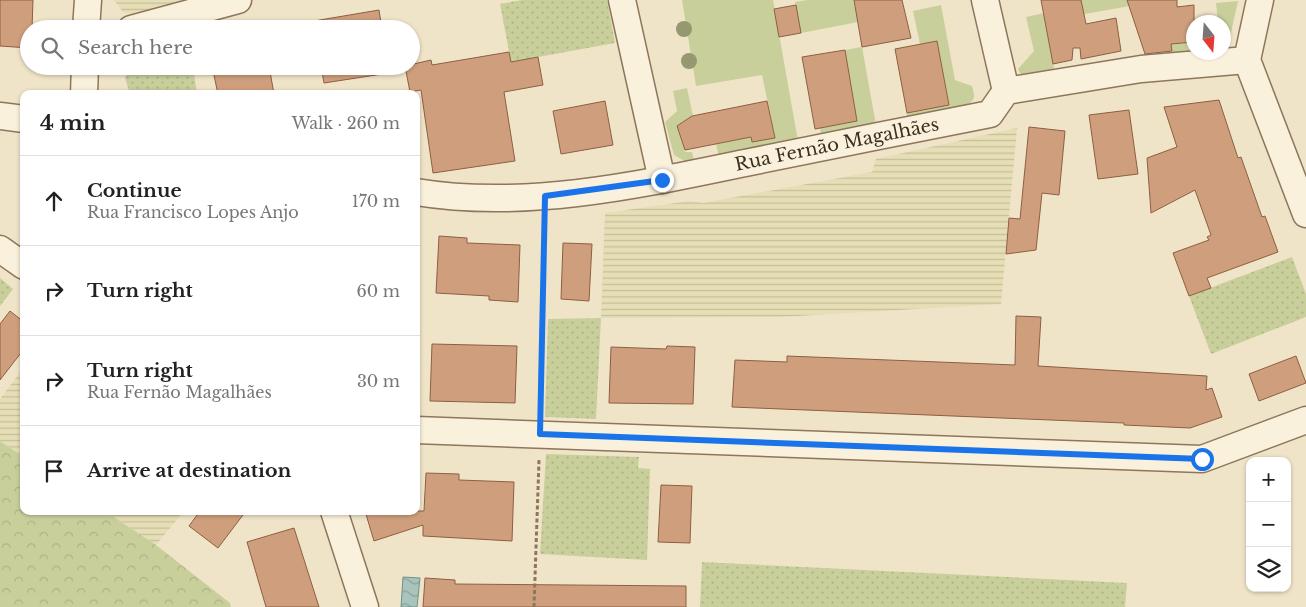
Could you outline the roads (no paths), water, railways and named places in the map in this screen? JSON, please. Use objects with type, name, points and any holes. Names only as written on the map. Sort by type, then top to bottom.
[{"type":"street","points":[[87,20],[88,0]]},
{"type":"street","points":[[164,20],[238,0]]},
{"type":"street","points":[[622,0],[662,180]]},
{"type":"street","points":[[986,0],[1006,92],[1141,69],[1247,60]]},
{"type":"street","points":[[1260,0],[1247,60],[1306,214]]},
{"type":"street","points":[[84,90],[85,75]]},
{"type":"street","name":"Rua Fernão Magalhães","points":[[420,193],[441,196],[545,196],[662,180],[990,114],[1006,92]]},
{"type":"street","points":[[0,116],[20,118]]},
{"type":"street","points":[[0,249],[20,263]]},
{"type":"street","points":[[420,430],[1202,459],[1306,420]]},
{"type":"street","points":[[335,515],[364,607]]},
{"type":"water","points":[[403,577],[420,578],[417,607],[401,607]]}]
